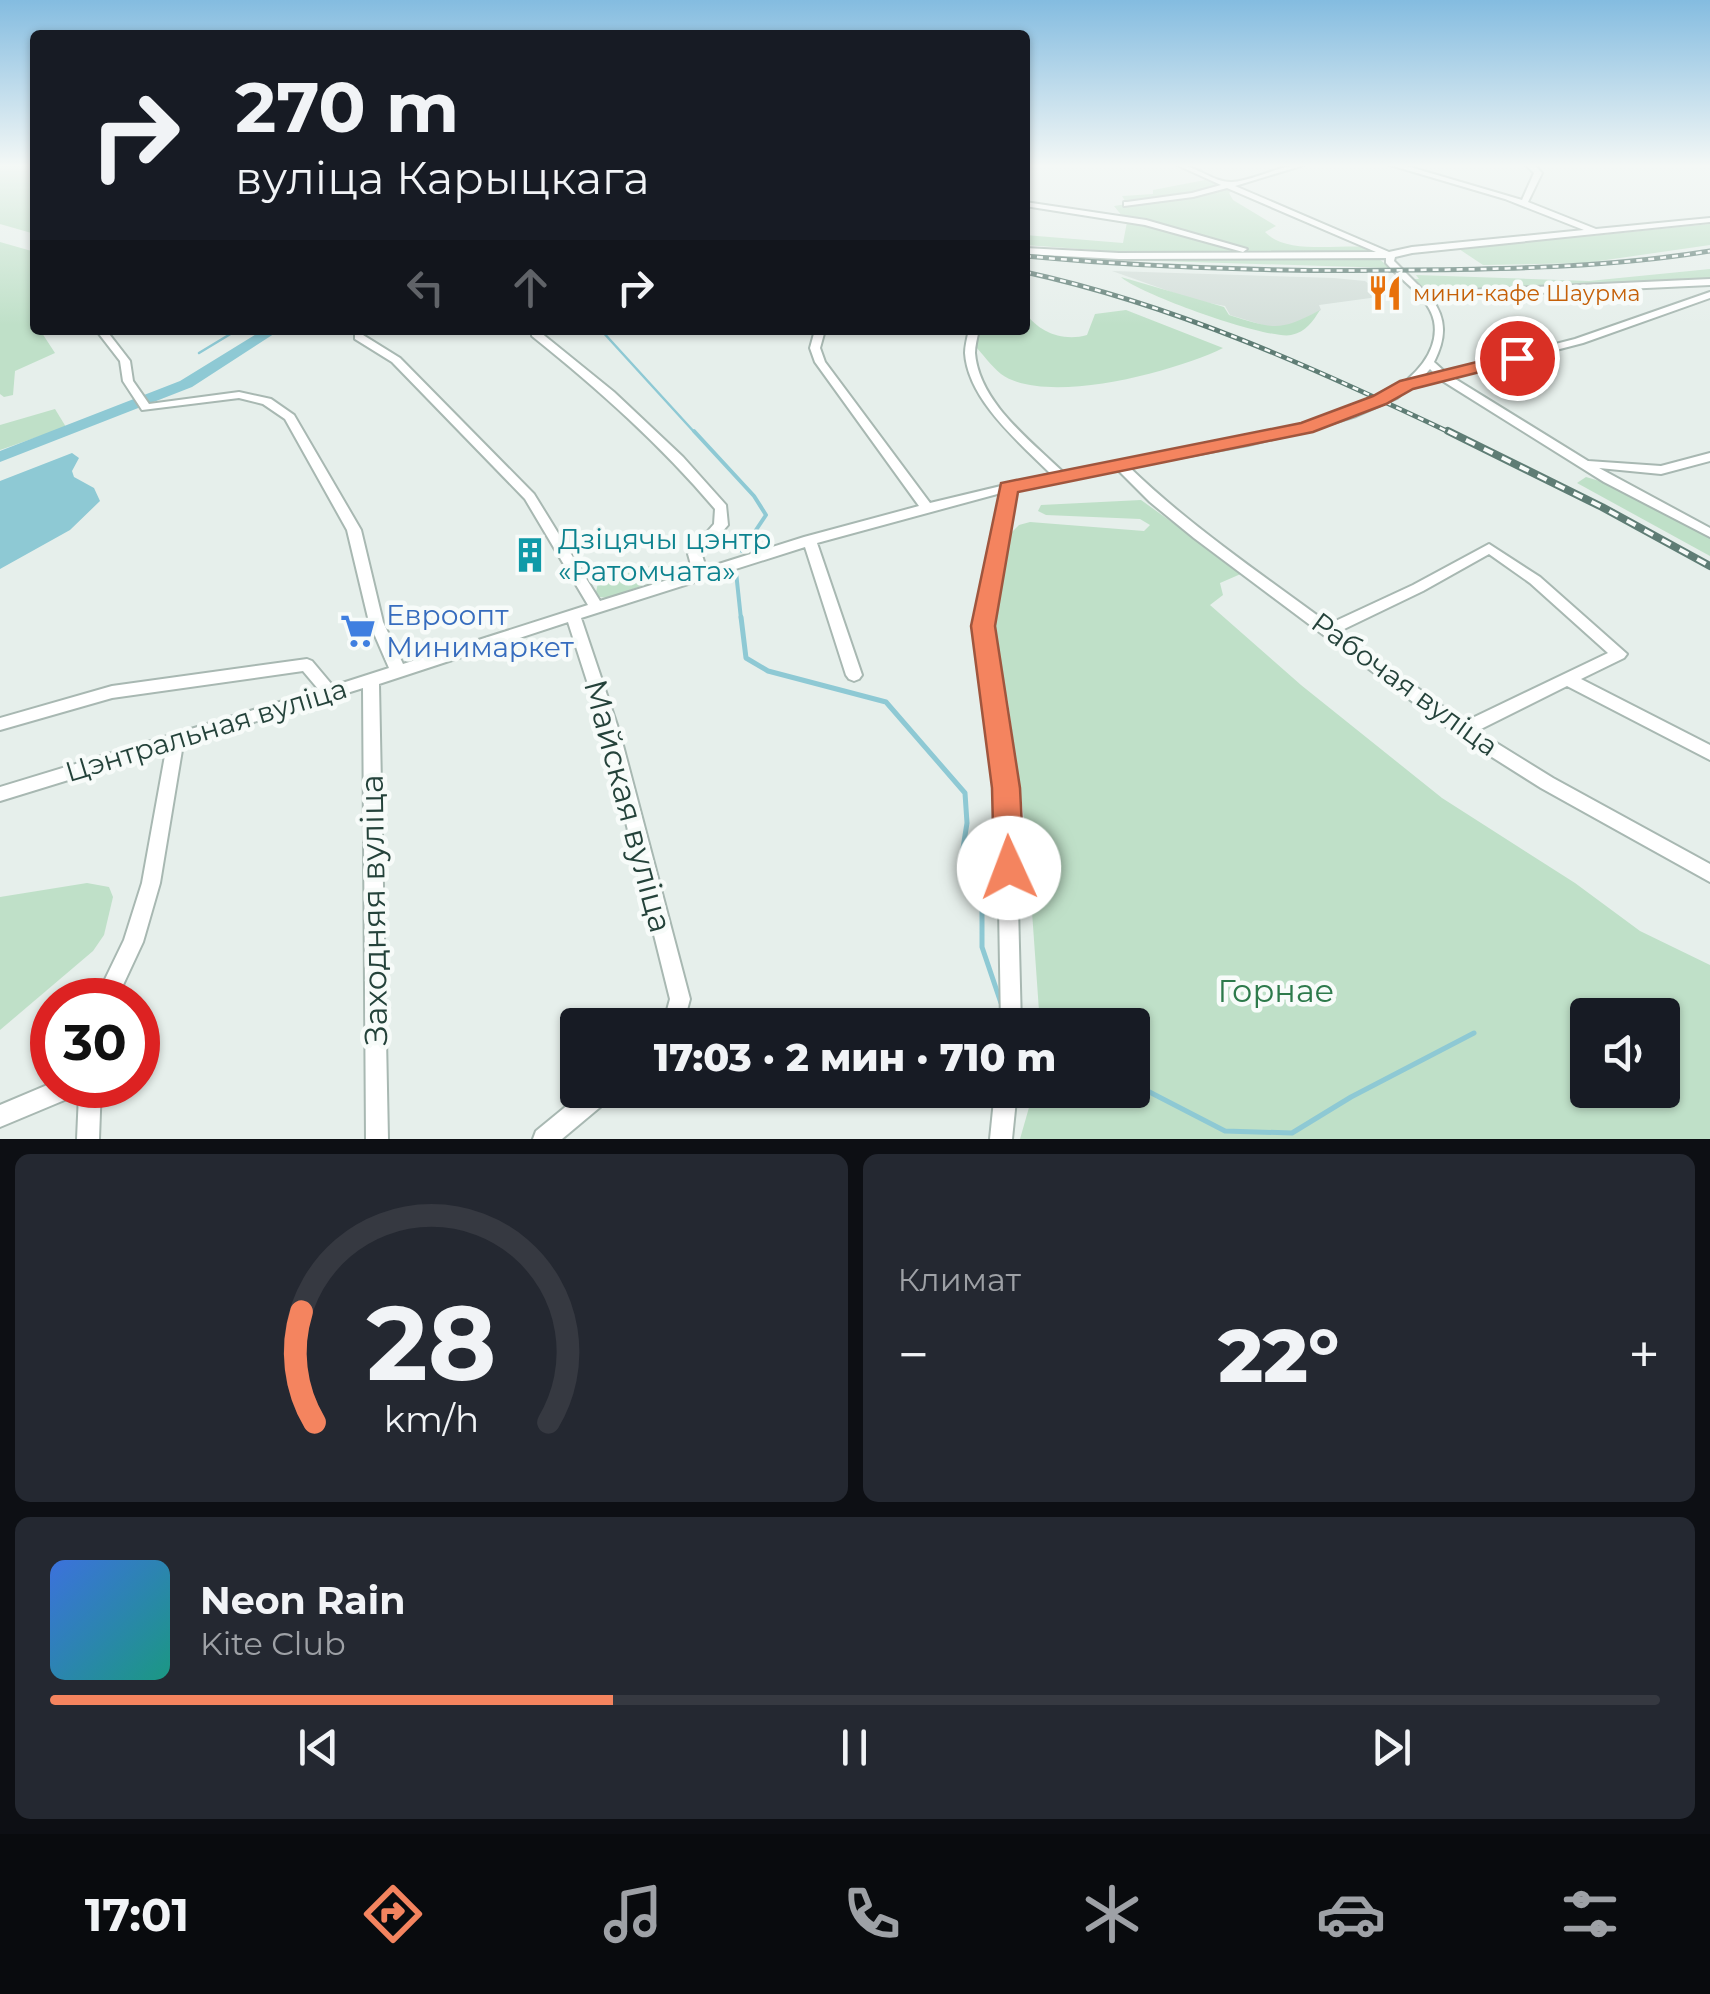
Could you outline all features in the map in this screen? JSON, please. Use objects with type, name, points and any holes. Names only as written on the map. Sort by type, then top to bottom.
[{"type":"street","points":[[1115,218],[1262,255]]},
{"type":"street","points":[[1307,218],[1391,255]]},
{"type":"street","points":[[1561,218],[1595,232]]},
{"type":"street","points":[[1030,251],[1119,256],[1391,255],[1710,220]]},
{"type":"street","points":[[1391,255],[1389,259],[1396,271],[1437,308],[1441,326],[1420,376],[1406,385]]},
{"type":"street","points":[[1425,295],[1710,282]]},
{"type":"street","points":[[1691,284],[1710,295]]},
{"type":"street","points":[[1406,385],[1579,341],[1710,295]]},
{"type":"street","points":[[105,335],[125,361],[128,381],[142,402],[239,395],[267,400],[290,416],[354,530],[376,622],[398,671]]},
{"type":"street","points":[[537,335],[619,399],[672,450],[721,508],[721,526],[695,554],[700,572]]},
{"type":"street","points":[[818,335],[814,348],[820,362],[927,508]]},
{"type":"street","points":[[973,335],[968,351],[978,386],[1060,476]]},
{"type":"street","points":[[358,337],[396,360],[530,497],[596,606]]},
{"type":"street","points":[[1428,362],[1444,377],[1582,463],[1609,473],[1710,532]]},
{"type":"street","name":"Цэнтральная вуліца","points":[[0,794],[809,540],[1060,476],[1306,428],[1380,400],[1406,385]]},
{"type":"street","points":[[1609,473],[1660,470],[1710,457]]},
{"type":"street","name":"Рабочая вуліца","points":[[1119,466],[1200,535],[1463,730],[1547,784],[1710,874]]},
{"type":"street","points":[[1008,488],[983,626],[1006,788],[1010,1008]]},
{"type":"street","points":[[809,540],[854,675]]},
{"type":"street","points":[[1331,629],[1490,548],[1534,580],[1619,654],[1463,730]]},
{"type":"street","name":"Майская вуліца","points":[[573,614],[612,734],[680,999],[678,1008]]},
{"type":"street","points":[[0,724],[112,692],[307,665],[330,692]]},
{"type":"street","points":[[1568,678],[1710,753]]},
{"type":"street","name":"Заходняя вуліца","points":[[370,680],[377,1139]]},
{"type":"street","points":[[116,978],[133,942],[151,884],[176,740]]},
{"type":"street","points":[[0,1116],[30,1103]]},
{"type":"street","points":[[88,1139],[89,1108]]},
{"type":"street","points":[[544,1139],[582,1108]]},
{"type":"street","points":[[1001,1139],[1004,1108]]},
{"type":"shaded area","points":[[1112,271],[1334,278],[1365,281],[1385,296],[1319,305],[1321,310],[1288,327],[1266,326],[1230,315],[1225,306],[1194,300]]},
{"type":"green space","points":[[0,218],[30,218],[30,233],[0,224]]},
{"type":"green space","points":[[1124,218],[1263,218],[1276,226],[1265,232],[1286,244],[1369,247],[1376,253],[1122,252],[1030,245],[1030,235],[1123,243],[1127,222]]},
{"type":"green space","points":[[1710,224],[1710,245],[1585,263],[1483,265],[1459,249]]},
{"type":"green space","points":[[0,242],[30,251],[30,335],[43,335],[55,353],[15,371],[13,395],[0,394]]},
{"type":"green space","points":[[1378,258],[1390,268],[1126,260]]},
{"type":"green space","points":[[1710,269],[1710,279],[1455,291],[1428,290],[1410,279],[1419,279],[1416,275],[1589,281]]},
{"type":"green space","points":[[1121,277],[1224,307],[1229,315],[1267,325],[1285,325],[1320,310],[1301,331],[1278,335],[1204,314]]},
{"type":"green space","points":[[1126,310],[1223,348],[1144,375],[1048,387],[1022,383],[1001,374],[974,345],[977,335],[1030,335],[1030,319],[1060,336],[1087,335],[1095,314]]},
{"type":"green space","points":[[55,409],[66,427],[0,450],[0,425]]},
{"type":"green space","points":[[1586,477],[1610,484],[1710,536],[1710,556],[1577,483]]},
{"type":"green space","name":"Горнае","points":[[1141,500],[1243,573],[1220,583],[1223,595],[1210,605],[1301,685],[1442,798],[1575,883],[1640,931],[1710,965],[1710,1139],[1020,1139],[1029,1108],[1150,1108],[1150,1008],[1039,1008],[1027,841],[1008,701],[990,624],[1010,534],[1019,525],[1030,522],[1144,531],[1150,525],[1140,519],[1046,515],[1038,511],[1041,505]]},
{"type":"green space","points":[[669,564],[685,570],[608,598],[599,597],[596,592],[598,583]]},
{"type":"green space","points":[[87,883],[109,887],[113,897],[104,935],[93,951],[61,978],[30,978],[30,1005],[0,1030],[0,897]]},
{"type":"water","points":[[72,453],[79,458],[72,471],[74,477],[94,488],[100,501],[70,530],[0,569],[0,481]]},
{"type":"waterway","points":[[199,353],[229,335]]},
{"type":"waterway","points":[[0,457],[186,384],[265,335]]},
{"type":"waterway","points":[[606,335],[696,434]]},
{"type":"waterway","points":[[694,431],[754,496],[766,515],[742,551]]},
{"type":"waterway","points":[[736,572],[741,619]]},
{"type":"waterway","points":[[741,617],[746,658],[768,671],[886,702],[965,793],[967,823],[960,867],[982,909],[982,947],[1001,1003]]},
{"type":"waterway","points":[[1150,1092],[1225,1131],[1292,1133],[1351,1097],[1474,1033]]},
{"type":"railway","points":[[1030,256],[1268,270],[1365,270],[1562,266],[1710,251]]},
{"type":"railway","points":[[1030,273],[1190,320],[1296,362],[1453,434]]},
{"type":"railway","points":[[1448,431],[1710,566]]},
{"type":"place","name":"мини-кафе Шаурма","points":[[1385,293]]},
{"type":"place","name":"Дзіцячы цэнтр «Ратомчата»","points":[[530,555]]},
{"type":"place","name":"Евроопт Минимаркет","points":[[358,631]]},
{"type":"route","points":[[1009,868],[1006,788],[983,626],[1008,488],[1306,428],[1380,400],[1406,385],[1517,358]]}]
